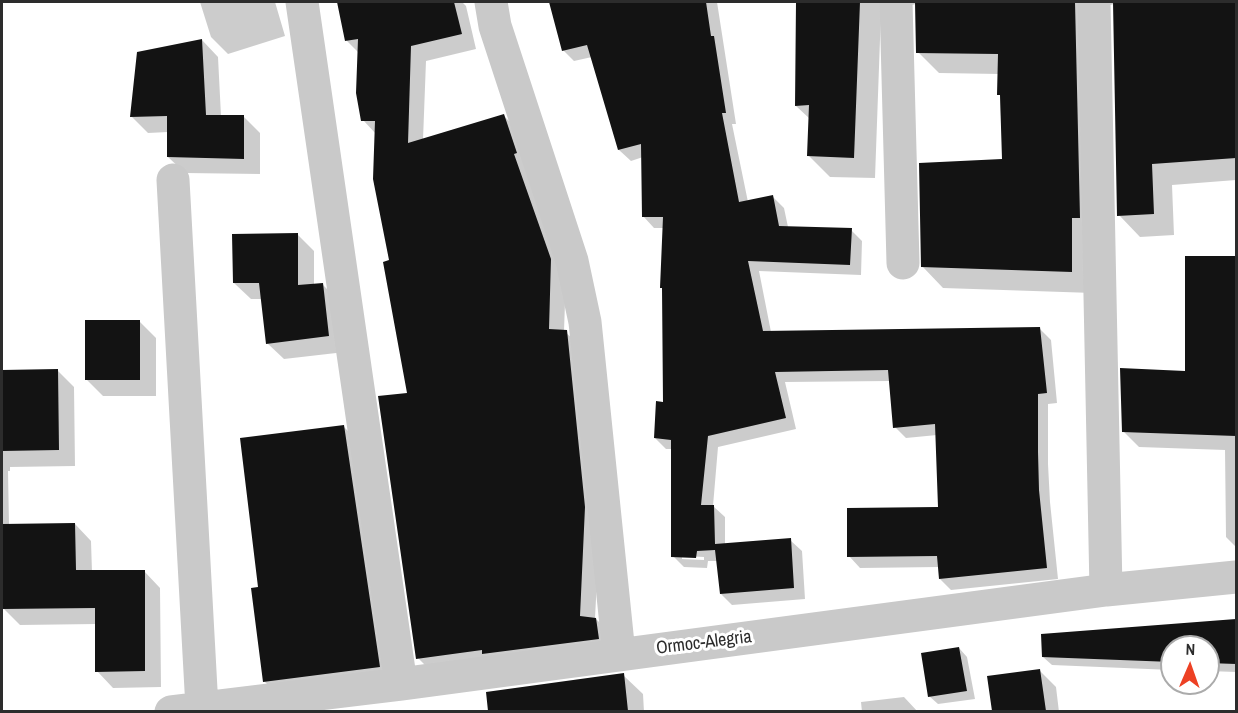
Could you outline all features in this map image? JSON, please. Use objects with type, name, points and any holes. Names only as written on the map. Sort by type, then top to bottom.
[{"type":"street","points":[[302,2],[401,684]]},
{"type":"street","points":[[491,2],[495,26],[572,261],[585,322],[619,654]]},
{"type":"street","points":[[896,2],[903,263]]},
{"type":"street","points":[[1094,2],[1106,590]]},
{"type":"street","points":[[173,180],[187,710]]},
{"type":"street","name":"Ormoc-Alegria","points":[[187,710],[401,684],[1106,590],[1236,577]]},
{"type":"building","points":[[337,2],[454,2],[462,34],[411,46],[408,143],[504,114],[517,153],[514,154],[551,259],[549,329],[567,330],[585,507],[580,616],[596,618],[599,639],[482,654],[482,650],[416,659],[378,396],[407,393],[383,262],[389,260],[373,179],[375,121],[361,121],[356,93],[358,39],[345,41]]},
{"type":"building","points":[[549,2],[706,2],[711,36],[714,36],[726,113],[722,113],[739,202],[773,195],[779,226],[852,228],[850,265],[748,261],[763,331],[1040,327],[1047,393],[1038,394],[1039,490],[1047,568],[939,579],[937,556],[847,557],[847,508],[938,507],[935,424],[893,428],[888,370],[775,372],[786,418],[708,436],[701,505],[714,505],[715,544],[791,538],[794,588],[720,594],[715,550],[697,551],[696,558],[671,557],[671,440],[654,438],[656,401],[663,402],[662,288],[660,288],[663,217],[642,217],[641,144],[618,150],[587,45],[562,51]]},
{"type":"building","points":[[796,2],[860,2],[854,158],[807,156],[809,105],[795,106]]},
{"type":"building","points":[[915,2],[1075,2],[1080,218],[1072,218],[1072,272],[921,267],[919,163],[1002,159],[1000,95],[997,95],[998,54],[916,53]]},
{"type":"building","points":[[1113,2],[1236,2],[1236,158],[1152,164],[1154,214],[1117,216]]},
{"type":"building","points":[[202,39],[206,115],[244,115],[244,159],[167,157],[167,116],[130,117],[137,52]]},
{"type":"building","points":[[298,233],[298,285],[323,283],[329,336],[266,344],[259,283],[233,283],[232,234]]},
{"type":"building","points":[[1185,256],[1236,256],[1236,436],[1122,432],[1120,368],[1185,371]]},
{"type":"building","points":[[85,320],[140,320],[140,380],[85,380]]},
{"type":"building","points":[[58,369],[59,450],[2,451],[2,370]]},
{"type":"building","points":[[344,425],[380,667],[263,682],[251,588],[258,587],[240,438]]},
{"type":"building","points":[[75,523],[76,570],[145,570],[145,671],[95,672],[95,608],[2,609],[2,524]]},
{"type":"building","points":[[1236,619],[1236,664],[1220,663],[1220,635],[1160,635],[1160,662],[1042,657],[1041,634]]},
{"type":"building","points":[[959,647],[967,691],[928,697],[921,653]]},
{"type":"building","points":[[1040,669],[1046,711],[992,711],[987,676]]},
{"type":"building","points":[[624,673],[628,711],[488,711],[486,692]]}]
